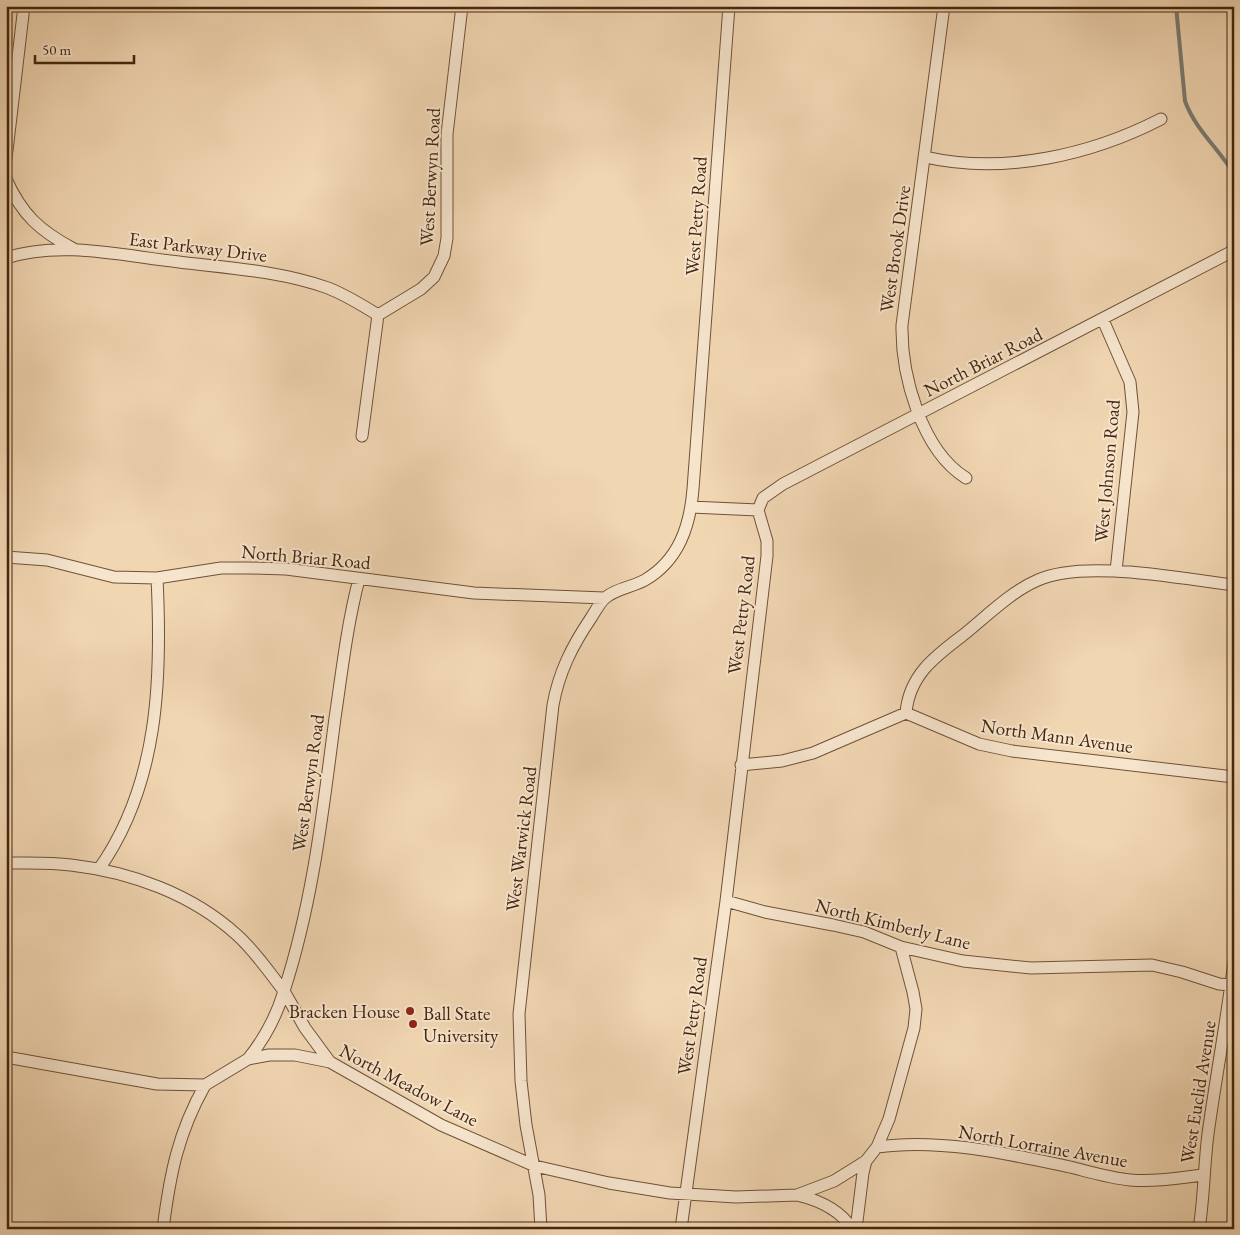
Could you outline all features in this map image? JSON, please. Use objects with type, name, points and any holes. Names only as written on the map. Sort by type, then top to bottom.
[{"type":"street","points":[[6,159],[24,6]]},
{"type":"street","name":"West Berwyn Road","points":[[378,315],[421,289],[434,277],[444,256],[447,238],[447,134],[462,6]]},
{"type":"street","name":"West Petty Road","points":[[691,507],[729,6]]},
{"type":"street","name":"West Brook Drive","points":[[944,6],[902,325],[902,344],[906,378],[919,414],[941,455],[958,473],[966,478]]},
{"type":"street","points":[[925,157],[973,163],[1046,158],[1122,137],[1161,119]]},
{"type":"street","points":[[6,179],[14,197],[28,216],[46,234],[75,250]]},
{"type":"street","name":"East Parkway Drive","points":[[6,258],[22,253],[75,250],[286,276],[328,288],[378,315]]},
{"type":"street","name":"North Briar Road","points":[[758,510],[763,498],[772,490],[1231,252]]},
{"type":"street","points":[[362,436],[378,315]]},
{"type":"street","name":"West Johnson Road","points":[[1103,320],[1130,382],[1134,412],[1116,572]]},
{"type":"street","points":[[604,598],[646,580],[666,563],[681,542],[691,507],[758,510]]},
{"type":"street","name":"West Petty Road","points":[[681,1229],[726,900],[767,556],[766,541],[758,510]]},
{"type":"street","name":"North Briar Road","points":[[6,557],[47,560],[114,577],[158,578],[221,568],[286,569],[474,593],[604,598]]},
{"type":"street","points":[[741,765],[782,761],[813,752],[906,713],[910,690],[922,670],[1025,587],[1037,580],[1063,572],[1081,570],[1234,585]]},
{"type":"street","points":[[99,869],[108,856],[135,798],[149,755],[157,692],[160,634],[158,578]]},
{"type":"street","name":"West Berwyn Road","points":[[248,1059],[268,1032],[284,991],[302,930],[313,872],[348,626],[359,579]]},
{"type":"street","name":"West Warwick Road","points":[[541,1229],[535,1166],[526,1125],[521,1081],[519,1014],[553,705],[565,661],[578,636],[604,598]]},
{"type":"street","name":"North Mann Avenue","points":[[906,713],[953,734],[987,746],[1234,777]]},
{"type":"street","points":[[6,863],[70,865],[99,869],[158,886],[208,912],[249,947],[284,991],[305,1028],[330,1062]]},
{"type":"street","name":"North Kimberly Lane","points":[[726,900],[765,912],[864,932],[901,947],[963,961],[1031,968],[1152,965],[1219,984],[1231,985]]},
{"type":"street","points":[[797,1195],[834,1181],[866,1161],[877,1147],[900,1085],[914,1028],[916,1009],[901,947]]},
{"type":"street","name":"West Euclid Avenue","points":[[1199,1229],[1203,1176],[1234,961]]},
{"type":"street","name":"North Meadow Lane","points":[[205,1084],[248,1059],[282,1054],[330,1062],[441,1125],[535,1166],[609,1183],[685,1194],[736,1197],[797,1195]]},
{"type":"street","points":[[6,1057],[157,1084],[205,1084],[191,1110],[176,1151],[163,1229]]},
{"type":"street","name":"North Lorraine Avenue","points":[[877,1147],[897,1144],[954,1148],[1058,1165],[1129,1180],[1166,1180],[1203,1176]]},
{"type":"street","points":[[856,1229],[858,1198],[866,1161]]},
{"type":"street","points":[[797,1195],[826,1204],[842,1216],[852,1229]]},
{"type":"waterway","points":[[1176,6],[1185,101],[1201,130],[1234,174]]},
{"type":"place","name":"Bracken House","points":[[410,1011]]},
{"type":"place","name":"Ball State University","points":[[413,1024]]}]
